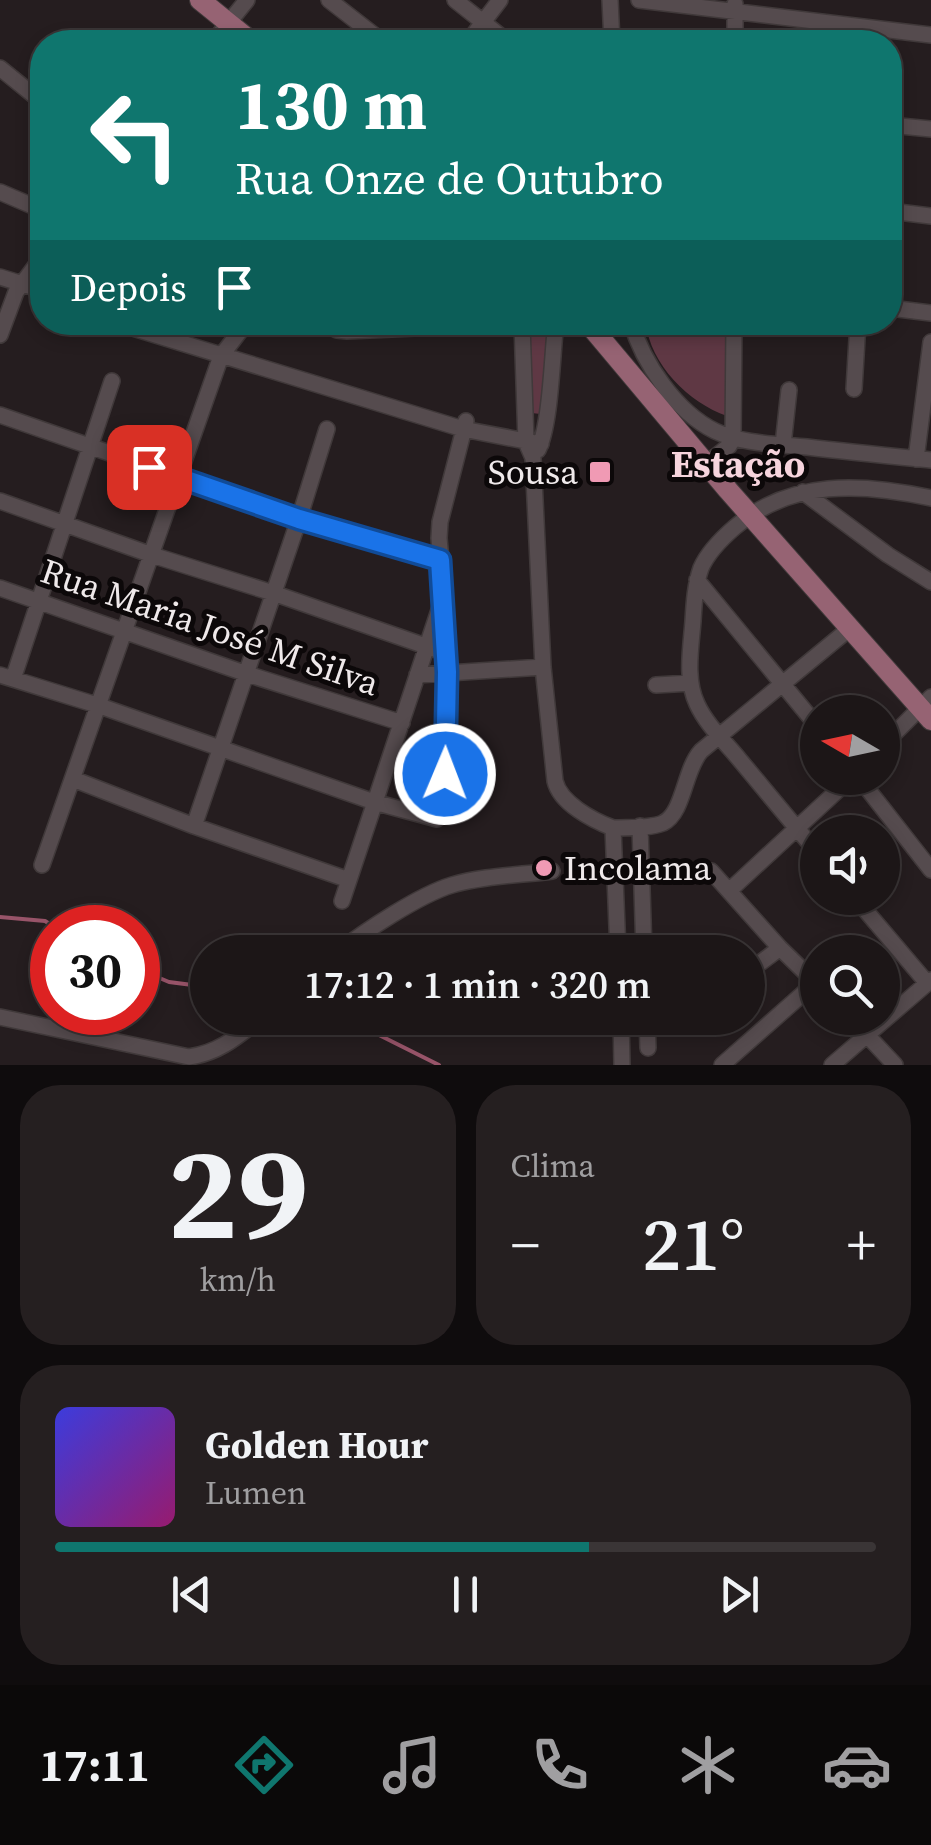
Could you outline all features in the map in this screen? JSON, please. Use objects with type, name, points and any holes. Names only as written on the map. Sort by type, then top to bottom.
[{"type":"main road","points":[[200,0],[237,30]]},
{"type":"main road","points":[[598,335],[848,629],[927,708]]},
{"type":"street","points":[[223,30],[248,0]]},
{"type":"street","points":[[330,0],[368,30]]},
{"type":"street","points":[[455,0],[492,30]]},
{"type":"street","points":[[477,30],[500,0]]},
{"type":"street","points":[[610,0],[611,30]]},
{"type":"street","points":[[638,0],[735,5],[898,30]]},
{"type":"street","points":[[902,31],[931,35]]},
{"type":"street","points":[[0,68],[30,92]]},
{"type":"street","points":[[902,126],[931,130]]},
{"type":"street","points":[[0,192],[30,205]]},
{"type":"street","points":[[902,212],[931,216]]},
{"type":"street","points":[[2,324],[12,288],[30,269]]},
{"type":"street","points":[[0,277],[12,288]]},
{"type":"street","points":[[902,309],[931,313]]},
{"type":"street","points":[[161,335],[534,443]]},
{"type":"street","points":[[180,335],[224,352]]},
{"type":"street","points":[[42,865],[178,477],[224,352],[237,335]]},
{"type":"street","points":[[523,335],[534,443],[543,667],[558,792],[613,828],[661,823],[672,816],[688,771],[701,751],[848,629]]},
{"type":"street","points":[[534,443],[554,335]]},
{"type":"street","points":[[608,347],[618,335]]},
{"type":"street","points":[[634,335],[659,380],[680,403],[704,424],[733,437],[923,459],[931,342]]},
{"type":"street","points":[[706,464],[733,437],[734,335]]},
{"type":"street","points":[[854,389],[857,335]]},
{"type":"street","points":[[112,381],[38,601],[6,677],[431,818],[440,818],[444,808],[447,672],[440,522],[464,425]]},
{"type":"street","points":[[784,445],[789,390]]},
{"type":"street","points":[[0,415],[299,519],[440,560]]},
{"type":"street","points":[[194,826],[327,429]]},
{"type":"street","points":[[800,833],[700,711],[691,683],[697,580],[714,547],[750,514],[774,500],[825,489],[873,488],[931,498]]},
{"type":"street","points":[[802,492],[931,582]]},
{"type":"street","points":[[0,501],[445,653]]},
{"type":"street","points":[[697,580],[800,706]]},
{"type":"street","name":"Rua Maria José M Silva","points":[[0,588],[402,723]]},
{"type":"street","points":[[342,901],[444,595]]},
{"type":"street","points":[[417,675],[543,667]]},
{"type":"street","points":[[656,685],[691,683]]},
{"type":"street","points":[[900,731],[927,708]]},
{"type":"street","points":[[73,779],[349,880]]},
{"type":"street","points":[[729,890],[832,795]]},
{"type":"street","points":[[872,795],[931,870]]},
{"type":"street","points":[[640,826],[643,935]]},
{"type":"street","points":[[613,828],[617,935]]},
{"type":"street","points":[[363,935],[452,885],[552,871]]},
{"type":"street","points":[[711,871],[800,968]]},
{"type":"street","points":[[870,915],[929,981],[900,1006]]},
{"type":"street","points":[[765,959],[780,948]]},
{"type":"street","points":[[722,1065],[800,998]]},
{"type":"street","points":[[0,1017],[189,1057],[222,1047],[238,1035]]},
{"type":"street","points":[[621,1035],[622,1065]]},
{"type":"street","points":[[647,1035],[648,1048]]},
{"type":"street","points":[[832,1065],[866,1035]]},
{"type":"street","points":[[868,1035],[895,1065]]},
{"type":"shaded area","points":[[528,335],[549,335],[541,414],[531,413]]},
{"type":"shaded area","points":[[648,335],[727,335],[727,416],[699,402],[674,380]]},
{"type":"waterway","points":[[0,917],[30,920]]},
{"type":"waterway","points":[[160,978],[190,985]]},
{"type":"waterway","points":[[379,1035],[439,1065]]},
{"type":"place","name":"Sousa","points":[[600,472]]},
{"type":"place","name":"Incolama","points":[[544,868]]},
{"type":"district","name":"Estação","points":[[738,464]]},
{"type":"route","points":[[149,467],[299,519],[440,560],[447,672],[445,774]]}]
